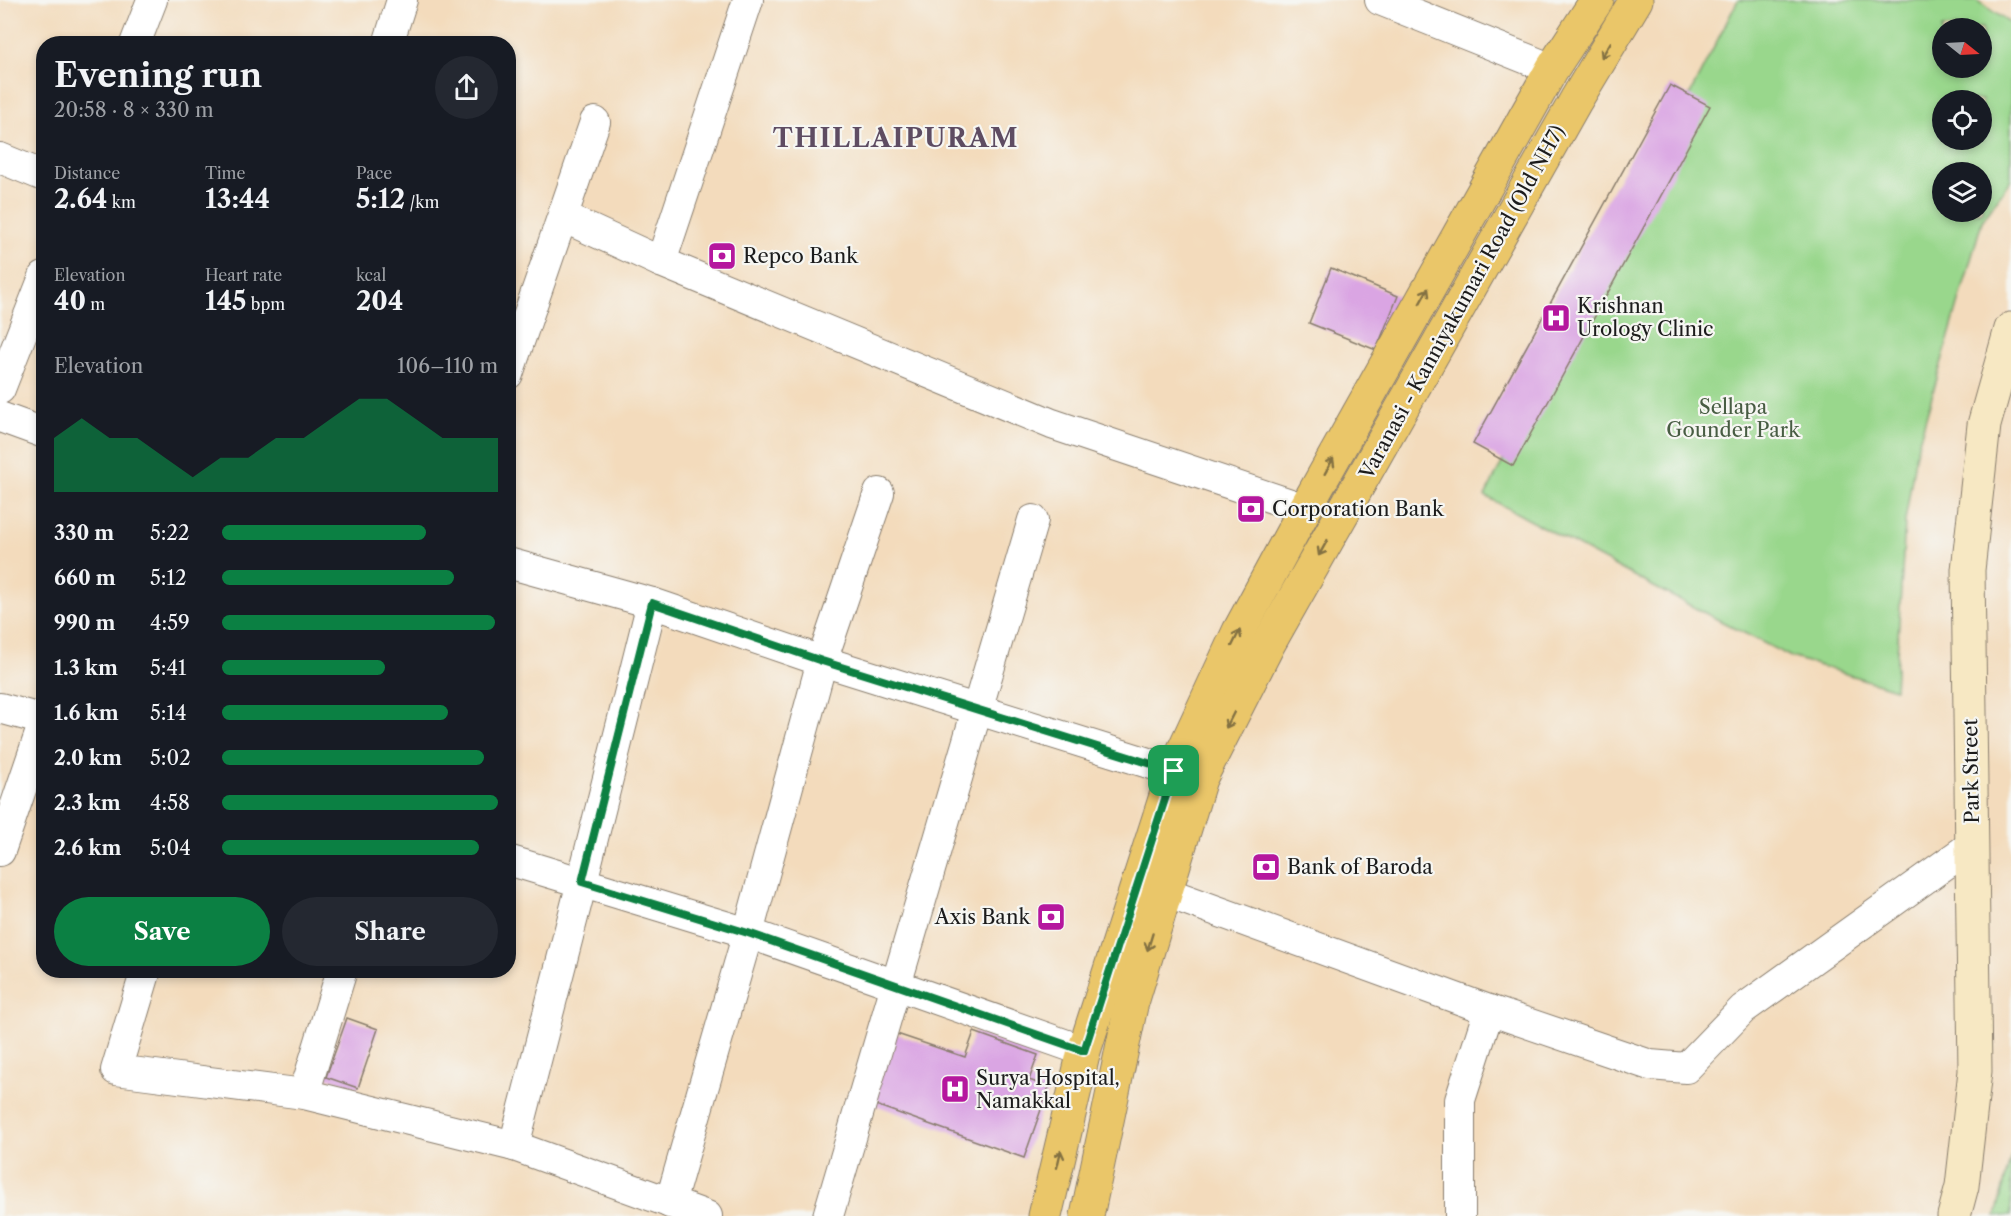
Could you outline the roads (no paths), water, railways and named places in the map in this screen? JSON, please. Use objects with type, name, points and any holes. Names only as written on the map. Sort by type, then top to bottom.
[{"type":"main road","name":"Varanasi - Kanniyakumari Road (Old NH7)","points":[[1045,1216],[1084,1051],[1174,771],[1239,631],[1305,509],[1552,69],[1597,0]]},
{"type":"main road","name":"Varanasi - Kanniyakumari Road (Old NH7)","points":[[1087,1216],[1131,1006],[1200,780],[1268,645],[1571,110],[1636,0]]},
{"type":"street","points":[[138,36],[152,0]]},
{"type":"street","points":[[391,36],[402,0]]},
{"type":"street","points":[[661,262],[748,0]]},
{"type":"street","points":[[1380,0],[1552,69]]},
{"type":"street","points":[[516,351],[595,122]]},
{"type":"street","points":[[0,158],[36,173]]},
{"type":"street","points":[[562,217],[661,262],[1052,424],[1305,509]]},
{"type":"street","points":[[0,389],[36,297]]},
{"type":"street","name":"Park Street","points":[[1954,1216],[1962,1186],[1975,1071],[1968,570],[1984,425],[2011,329]]},
{"type":"street","points":[[0,417],[36,430]]},
{"type":"street","points":[[670,1203],[748,933],[822,661],[879,493]]},
{"type":"street","points":[[828,1216],[1033,520]]},
{"type":"street","points":[[516,565],[652,603],[822,661],[1174,771]]},
{"type":"street","points":[[514,1146],[652,603]]},
{"type":"street","points":[[0,708],[36,719]]},
{"type":"street","points":[[0,851],[36,745]]},
{"type":"street","points":[[1165,892],[1490,1010],[1650,1065],[1686,1068],[1743,1009],[1972,845]]},
{"type":"street","points":[[516,862],[748,933],[1084,1051]]},
{"type":"street","points":[[144,978],[116,1070],[304,1094],[514,1146],[707,1216]]},
{"type":"street","points":[[304,1094],[340,978]]},
{"type":"street","points":[[1460,1216],[1460,1100],[1490,1010]]},
{"type":"place","name":"Repco Bank","points":[[722,256]]},
{"type":"place","name":"Krishnan Urology Clinic","points":[[1556,318]]},
{"type":"place","name":"Corporation Bank","points":[[1251,509]]},
{"type":"place","name":"Bank of Baroda","points":[[1266,867]]},
{"type":"place","name":"Axis Bank","points":[[1051,917]]},
{"type":"place","name":"Surya Hospital, Namakkal","points":[[955,1089]]},
{"type":"district","name":"THILLAIPURAM","points":[[896,138]]},
{"type":"park label","name":"Sellapa Gounder Park","points":[[1733,418]]}]
